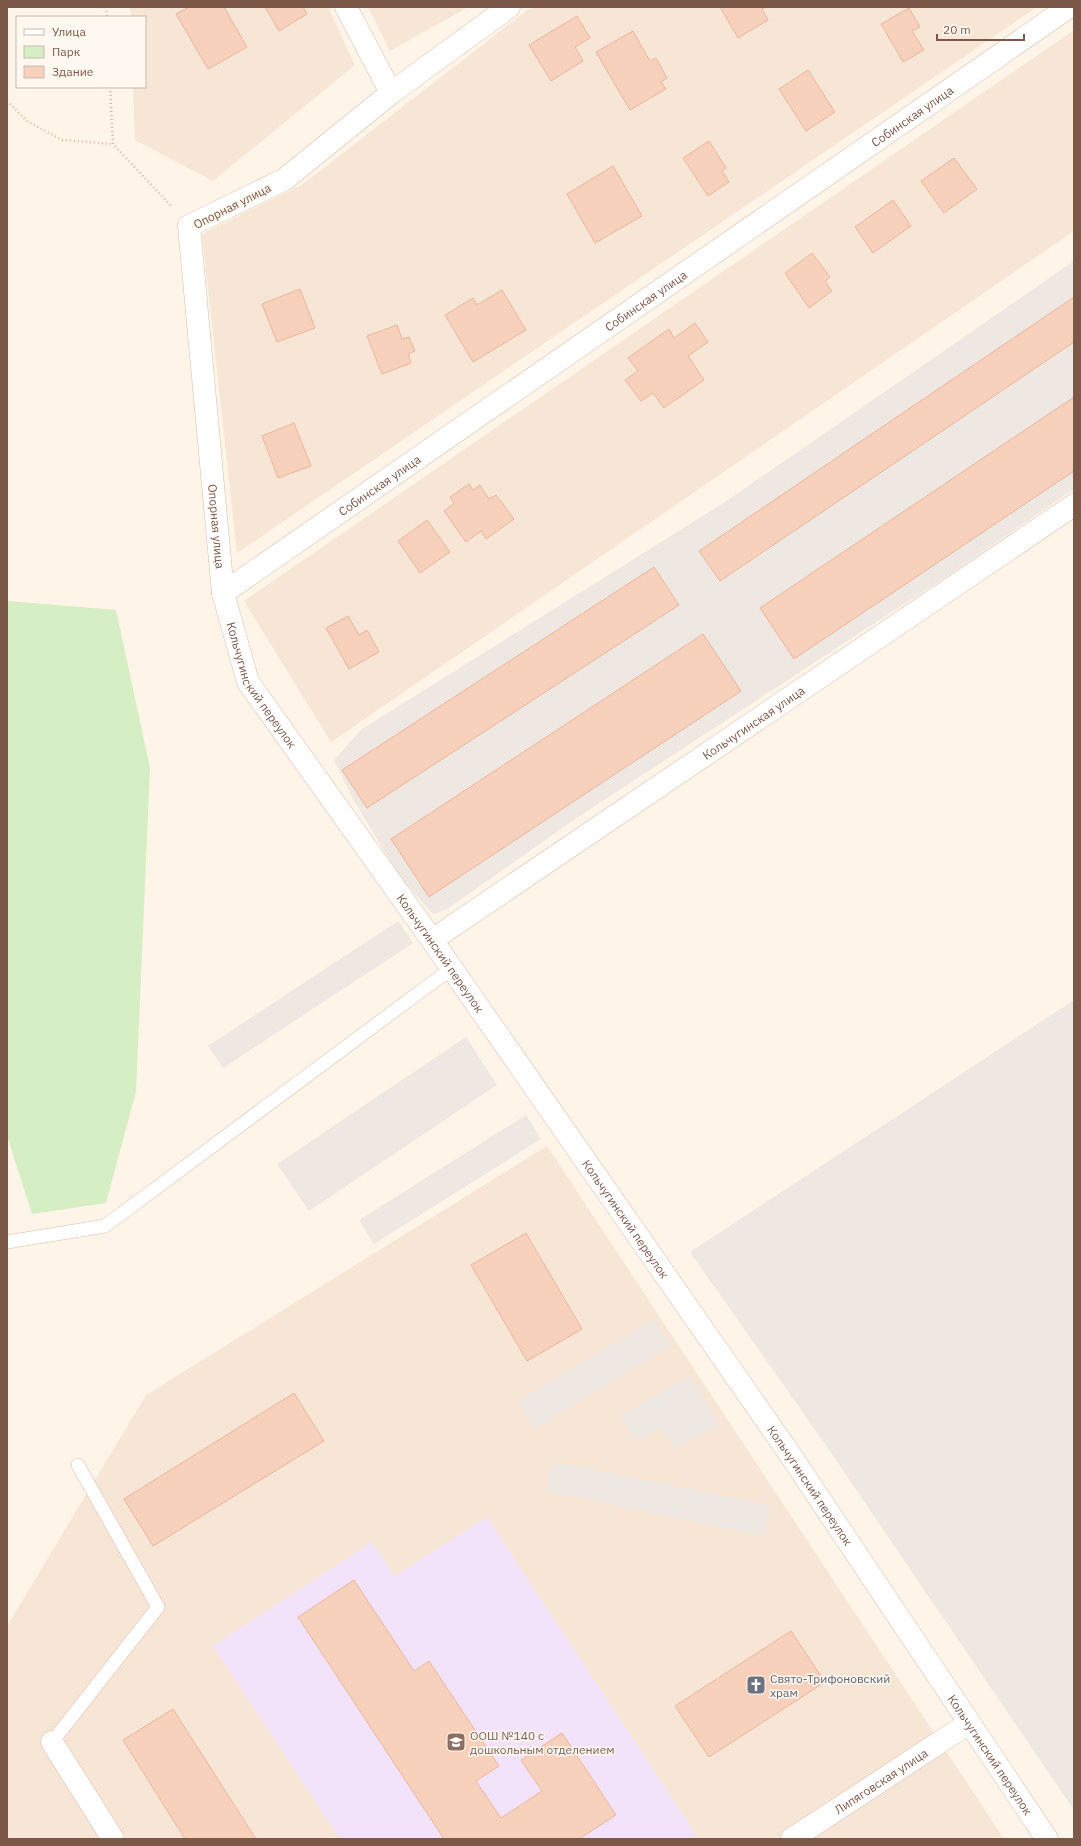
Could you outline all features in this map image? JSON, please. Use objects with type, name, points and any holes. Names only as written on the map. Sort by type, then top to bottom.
[{"type":"street","points":[[346,7],[391,93]]},
{"type":"street","name":"Опорная улица","points":[[223,593],[189,226],[285,179],[391,93],[509,7]]},
{"type":"street","name":"Собинская улица","points":[[223,593],[1069,7]]},
{"type":"street","name":"Кольчугинская улица","points":[[432,940],[1074,505]]},
{"type":"street","name":"Кольчугинский переулок","points":[[223,593],[248,682],[452,968],[789,1453],[1047,1839]]},
{"type":"street","name":"Липяговская улица","points":[[792,1839],[969,1723]]},
{"type":"street","points":[[52,1742],[113,1839]]},
{"type":"lane","points":[[7,1242],[105,1226],[452,968]]},
{"type":"lane","points":[[52,1742],[158,1607],[78,1466]]},
{"type":"path","points":[[110,88],[113,144],[189,226]]},
{"type":"path","points":[[7,101],[27,121],[62,140],[113,144]]},
{"type":"shaded area","points":[[130,7],[328,7],[355,65],[213,181],[135,140],[133,88],[146,88],[146,16],[131,16]]},
{"type":"shaded area","points":[[368,7],[468,7],[390,51]]},
{"type":"shaded area","points":[[535,7],[1037,7],[237,553],[202,234],[303,184],[526,11]]},
{"type":"shaded area","points":[[1074,30],[1074,231],[331,742],[244,601]]},
{"type":"shaded area","points":[[1074,261],[1074,489],[950,574],[575,819],[446,910],[433,914],[399,876],[353,799],[334,760],[362,729],[725,502]]},
{"type":"shaded area","points":[[398,921],[413,943],[223,1068],[208,1046]]},
{"type":"shaded area","points":[[1074,1000],[1074,1810],[827,1447],[690,1252]]},
{"type":"shaded area","points":[[466,1037],[497,1085],[309,1211],[277,1164]]},
{"type":"shaded area","points":[[526,1115],[541,1139],[374,1244],[359,1220]]},
{"type":"shaded area","points":[[547,1146],[1004,1839],[7,1839],[7,1626],[146,1395]]},
{"type":"shaded area","points":[[654,1319],[670,1346],[534,1429],[517,1401]]},
{"type":"shaded area","points":[[690,1375],[719,1424],[674,1450],[661,1427],[635,1442],[620,1416]]},
{"type":"shaded area","points":[[552,1461],[771,1505],[765,1536],[546,1491]]},
{"type":"shaded area","name":"ООШ №140 с дошкольным отделением","points":[[487,1517],[699,1839],[340,1839],[213,1646],[372,1542],[395,1576]]},
{"type":"green space","points":[[7,601],[116,610],[150,768],[136,1092],[106,1203],[32,1214],[7,1136]]},
{"type":"building","points":[[189,7],[224,7],[247,47],[208,69],[176,14]]},
{"type":"building","points":[[265,7],[303,7],[307,14],[279,31]]},
{"type":"building","points":[[720,7],[766,7],[762,9],[768,20],[738,38]]},
{"type":"building","points":[[909,8],[920,27],[912,31],[924,50],[903,62],[881,24]]},
{"type":"building","points":[[577,16],[590,38],[575,47],[583,61],[551,81],[529,45]]},
{"type":"building","points":[[633,31],[650,61],[656,58],[667,78],[661,82],[666,89],[630,110],[596,52]]},
{"type":"building","points":[[808,70],[835,112],[806,131],[779,89]]},
{"type":"building","points":[[709,141],[726,168],[722,171],[729,182],[708,196],[683,158]]},
{"type":"building","points":[[954,158],[977,189],[944,213],[921,181]]},
{"type":"building","points":[[613,166],[642,216],[595,243],[567,194]]},
{"type":"building","points":[[893,200],[911,226],[873,253],[855,227]]},
{"type":"building","points":[[812,253],[830,277],[825,281],[832,291],[809,308],[785,273]]},
{"type":"building","points":[[300,289],[315,328],[277,342],[262,304]]},
{"type":"building","points":[[502,290],[526,330],[473,362],[445,315],[473,298],[477,305]]},
{"type":"building","points":[[1074,297],[1074,342],[720,581],[699,551]]},
{"type":"building","points":[[695,323],[708,342],[688,356],[704,380],[664,408],[653,393],[641,401],[625,380],[638,371],[628,358],[669,329],[674,338]]},
{"type":"building","points":[[397,325],[402,339],[409,337],[415,351],[408,354],[411,363],[382,374],[367,336]]},
{"type":"building","points":[[1074,397],[1074,471],[794,659],[760,608]]},
{"type":"building","points":[[294,423],[311,466],[278,478],[262,436]]},
{"type":"building","points":[[469,484],[473,490],[480,485],[489,499],[496,495],[514,519],[486,539],[481,531],[466,542],[444,511],[454,503],[450,497]]},
{"type":"building","points":[[427,520],[450,552],[420,573],[398,541]]},
{"type":"building","points":[[654,567],[679,605],[367,808],[342,770]]},
{"type":"building","points":[[348,616],[359,635],[367,630],[379,652],[349,669],[326,628]]},
{"type":"building","points":[[703,634],[741,691],[429,897],[391,839]]},
{"type":"building","points":[[526,1233],[582,1329],[527,1361],[471,1265]]},
{"type":"building","points":[[294,1393],[324,1441],[153,1546],[124,1499]]},
{"type":"building","points":[[354,1580],[414,1671],[429,1661],[499,1766],[476,1781],[501,1818],[542,1791],[521,1760],[562,1733],[616,1815],[579,1839],[444,1839],[298,1617]]},
{"type":"building","points":[[791,1631],[825,1682],[709,1757],[675,1706]]},
{"type":"building","points":[[173,1709],[256,1839],[185,1839],[123,1740]]},
{"type":"place","name":"Свято-Трифоновский храм","points":[[756,1685]]},
{"type":"place","name":"ООШ №140 с дошкольным отделением","points":[[456,1742]]}]
